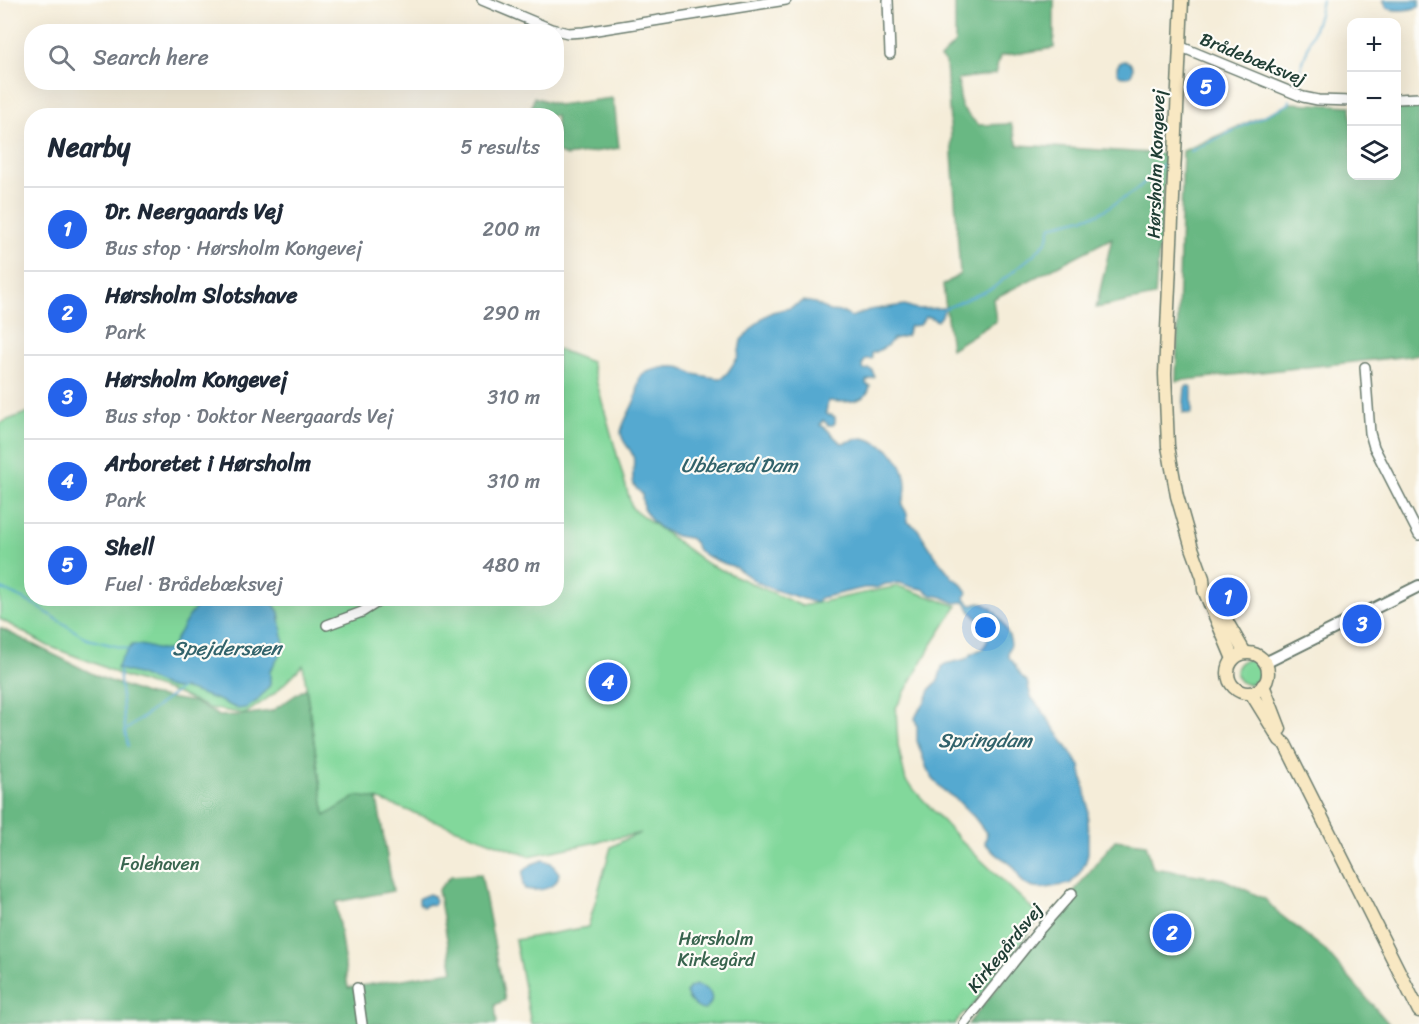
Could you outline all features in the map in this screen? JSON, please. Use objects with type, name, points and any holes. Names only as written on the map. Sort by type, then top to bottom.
[{"type":"main road","name":"Hørsholm Kongevej","points":[[1182,0],[1165,384],[1168,446],[1177,496],[1203,578],[1204,590],[1233,660]]},
{"type":"main road","name":"Hørsholm Kongevej","points":[[1203,578],[1210,587],[1226,623],[1245,653]]},
{"type":"main road","points":[[1245,653],[1259,657],[1265,663],[1267,670],[1267,678],[1263,685],[1251,693],[1241,692],[1235,688],[1230,682],[1228,670],[1233,660],[1245,653]]},
{"type":"main road","points":[[1263,685],[1285,744],[1419,1011]]},
{"type":"main road","points":[[1251,693],[1280,740],[1285,744]]},
{"type":"street","points":[[482,0],[539,24]]},
{"type":"street","points":[[564,32],[584,32],[786,0]]},
{"type":"street","points":[[888,0],[890,54]]},
{"type":"street","name":"Brådebæksvej","points":[[1179,46],[1303,97],[1347,101]]},
{"type":"street","points":[[1401,99],[1419,98]]},
{"type":"street","points":[[1365,367],[1370,433],[1374,447],[1419,535]]},
{"type":"street","points":[[1265,663],[1419,586]]},
{"type":"street","points":[[327,626],[371,606]]},
{"type":"street","name":"Kirkegårdsvej","points":[[964,1024],[1072,893]]},
{"type":"street","points":[[357,988],[362,1024]]},
{"type":"green space","points":[[955,0],[1054,0],[1054,48],[1000,56],[995,74],[958,79],[961,107],[978,125],[1011,124],[1018,145],[1167,154],[1155,296],[1096,308],[1112,238],[993,299],[996,321],[951,349],[943,285],[960,274],[946,63],[940,58],[955,43]]},
{"type":"green space","points":[[534,97],[558,105],[612,98],[619,148],[564,155],[564,108],[532,108]]},
{"type":"green space","points":[[1292,103],[1347,106],[1347,180],[1401,180],[1401,105],[1419,104],[1419,355],[1176,381],[1183,151]]},
{"type":"green space","name":"Hørsholm Kirkegård","points":[[564,352],[591,362],[632,508],[706,563],[802,606],[898,586],[957,606],[896,708],[898,746],[906,781],[960,840],[1041,917],[967,1013],[964,1012],[955,1024],[531,1024],[515,940],[588,927],[611,847],[641,833],[529,856],[377,799],[357,797],[325,817],[303,665],[275,693],[245,714],[209,708],[181,695],[123,676],[48,646],[0,619],[0,423],[24,414],[24,606],[564,606]]},
{"type":"green space","name":"Folehaven","points":[[0,628],[99,677],[148,695],[194,702],[219,716],[272,711],[306,688],[325,816],[357,796],[377,799],[393,891],[336,902],[348,988],[453,971],[438,890],[451,876],[481,874],[505,1000],[495,1005],[497,1024],[0,1024]]},
{"type":"green space","points":[[1248,660],[1256,664],[1260,672],[1256,680],[1248,684],[1240,680],[1236,672],[1240,664]]},
{"type":"green space","points":[[1115,840],[1146,844],[1153,868],[1223,879],[1265,899],[1277,912],[1324,949],[1389,1024],[968,1024]]},
{"type":"water","points":[[1383,0],[1419,0],[1419,7],[1403,10],[1391,9],[1387,8]]},
{"type":"water","points":[[1125,61],[1133,69],[1125,77],[1117,69]]},
{"type":"water","name":"Ubberød Dam","points":[[803,301],[815,303],[829,311],[842,312],[851,317],[869,310],[905,305],[916,309],[944,308],[942,316],[937,321],[925,317],[920,325],[910,326],[906,336],[893,339],[887,346],[871,353],[872,358],[866,359],[862,365],[864,370],[872,370],[875,377],[866,381],[866,384],[870,386],[868,392],[853,401],[828,401],[826,413],[835,417],[835,423],[828,425],[823,420],[820,425],[842,443],[866,438],[884,446],[895,455],[906,480],[902,505],[907,513],[908,522],[917,528],[936,557],[953,578],[960,582],[967,592],[965,598],[968,602],[972,605],[982,603],[990,607],[1006,629],[1011,645],[1008,657],[1027,681],[1031,697],[1080,766],[1088,805],[1088,852],[1082,870],[1070,884],[1038,889],[1026,885],[1014,867],[985,843],[987,834],[974,817],[956,799],[945,792],[927,769],[917,741],[915,718],[931,688],[938,681],[942,667],[945,664],[966,659],[982,649],[989,636],[986,627],[971,612],[967,604],[955,603],[932,595],[923,589],[900,583],[820,598],[816,603],[772,589],[735,567],[705,555],[689,538],[676,536],[661,529],[643,508],[642,494],[633,481],[633,456],[622,439],[621,432],[636,397],[640,377],[653,370],[673,367],[694,374],[722,378],[738,357],[741,340],[762,318]]},
{"type":"water","points":[[1187,386],[1192,388],[1191,414],[1183,413]]},
{"type":"water","name":"Spejdersøen","points":[[198,606],[275,606],[279,612],[284,648],[270,671],[270,685],[257,701],[246,708],[238,709],[189,690],[167,687],[137,674],[117,669],[121,659],[132,645],[143,645],[162,650],[171,649]]},
{"type":"water","points":[[543,860],[551,863],[559,873],[555,883],[542,889],[525,889],[523,872],[532,864]]},
{"type":"water","points":[[429,894],[434,896],[435,902],[433,906],[428,904],[423,907],[419,903],[419,898]]},
{"type":"water","points":[[695,985],[711,994],[711,1002],[704,1010],[693,1004],[686,993]]},
{"type":"waterway","points":[[1296,83],[1322,0]]},
{"type":"waterway","points":[[1191,151],[1289,104],[1290,100]]},
{"type":"waterway","points":[[944,309],[993,288],[1047,241],[1051,226],[1098,214],[1135,191],[1163,165]]},
{"type":"waterway","points":[[0,588],[24,600]]},
{"type":"waterway","points":[[37,606],[87,639],[128,649]]},
{"type":"waterway","points":[[119,670],[128,746]]},
{"type":"waterway","points":[[126,730],[181,688]]},
{"type":"place","name":"Shell","points":[[1206,87]]},
{"type":"place","name":"Dr. Neergaards Vej","points":[[1228,597]]},
{"type":"place","name":"Hørsholm Kongevej","points":[[1362,624]]},
{"type":"place","name":"Arboretet i Hørsholm","points":[[608,682]]},
{"type":"place","name":"Hørsholm Slotshave","points":[[1172,933]]},
{"type":"water label","name":"Springdam","points":[[985,740]]}]
